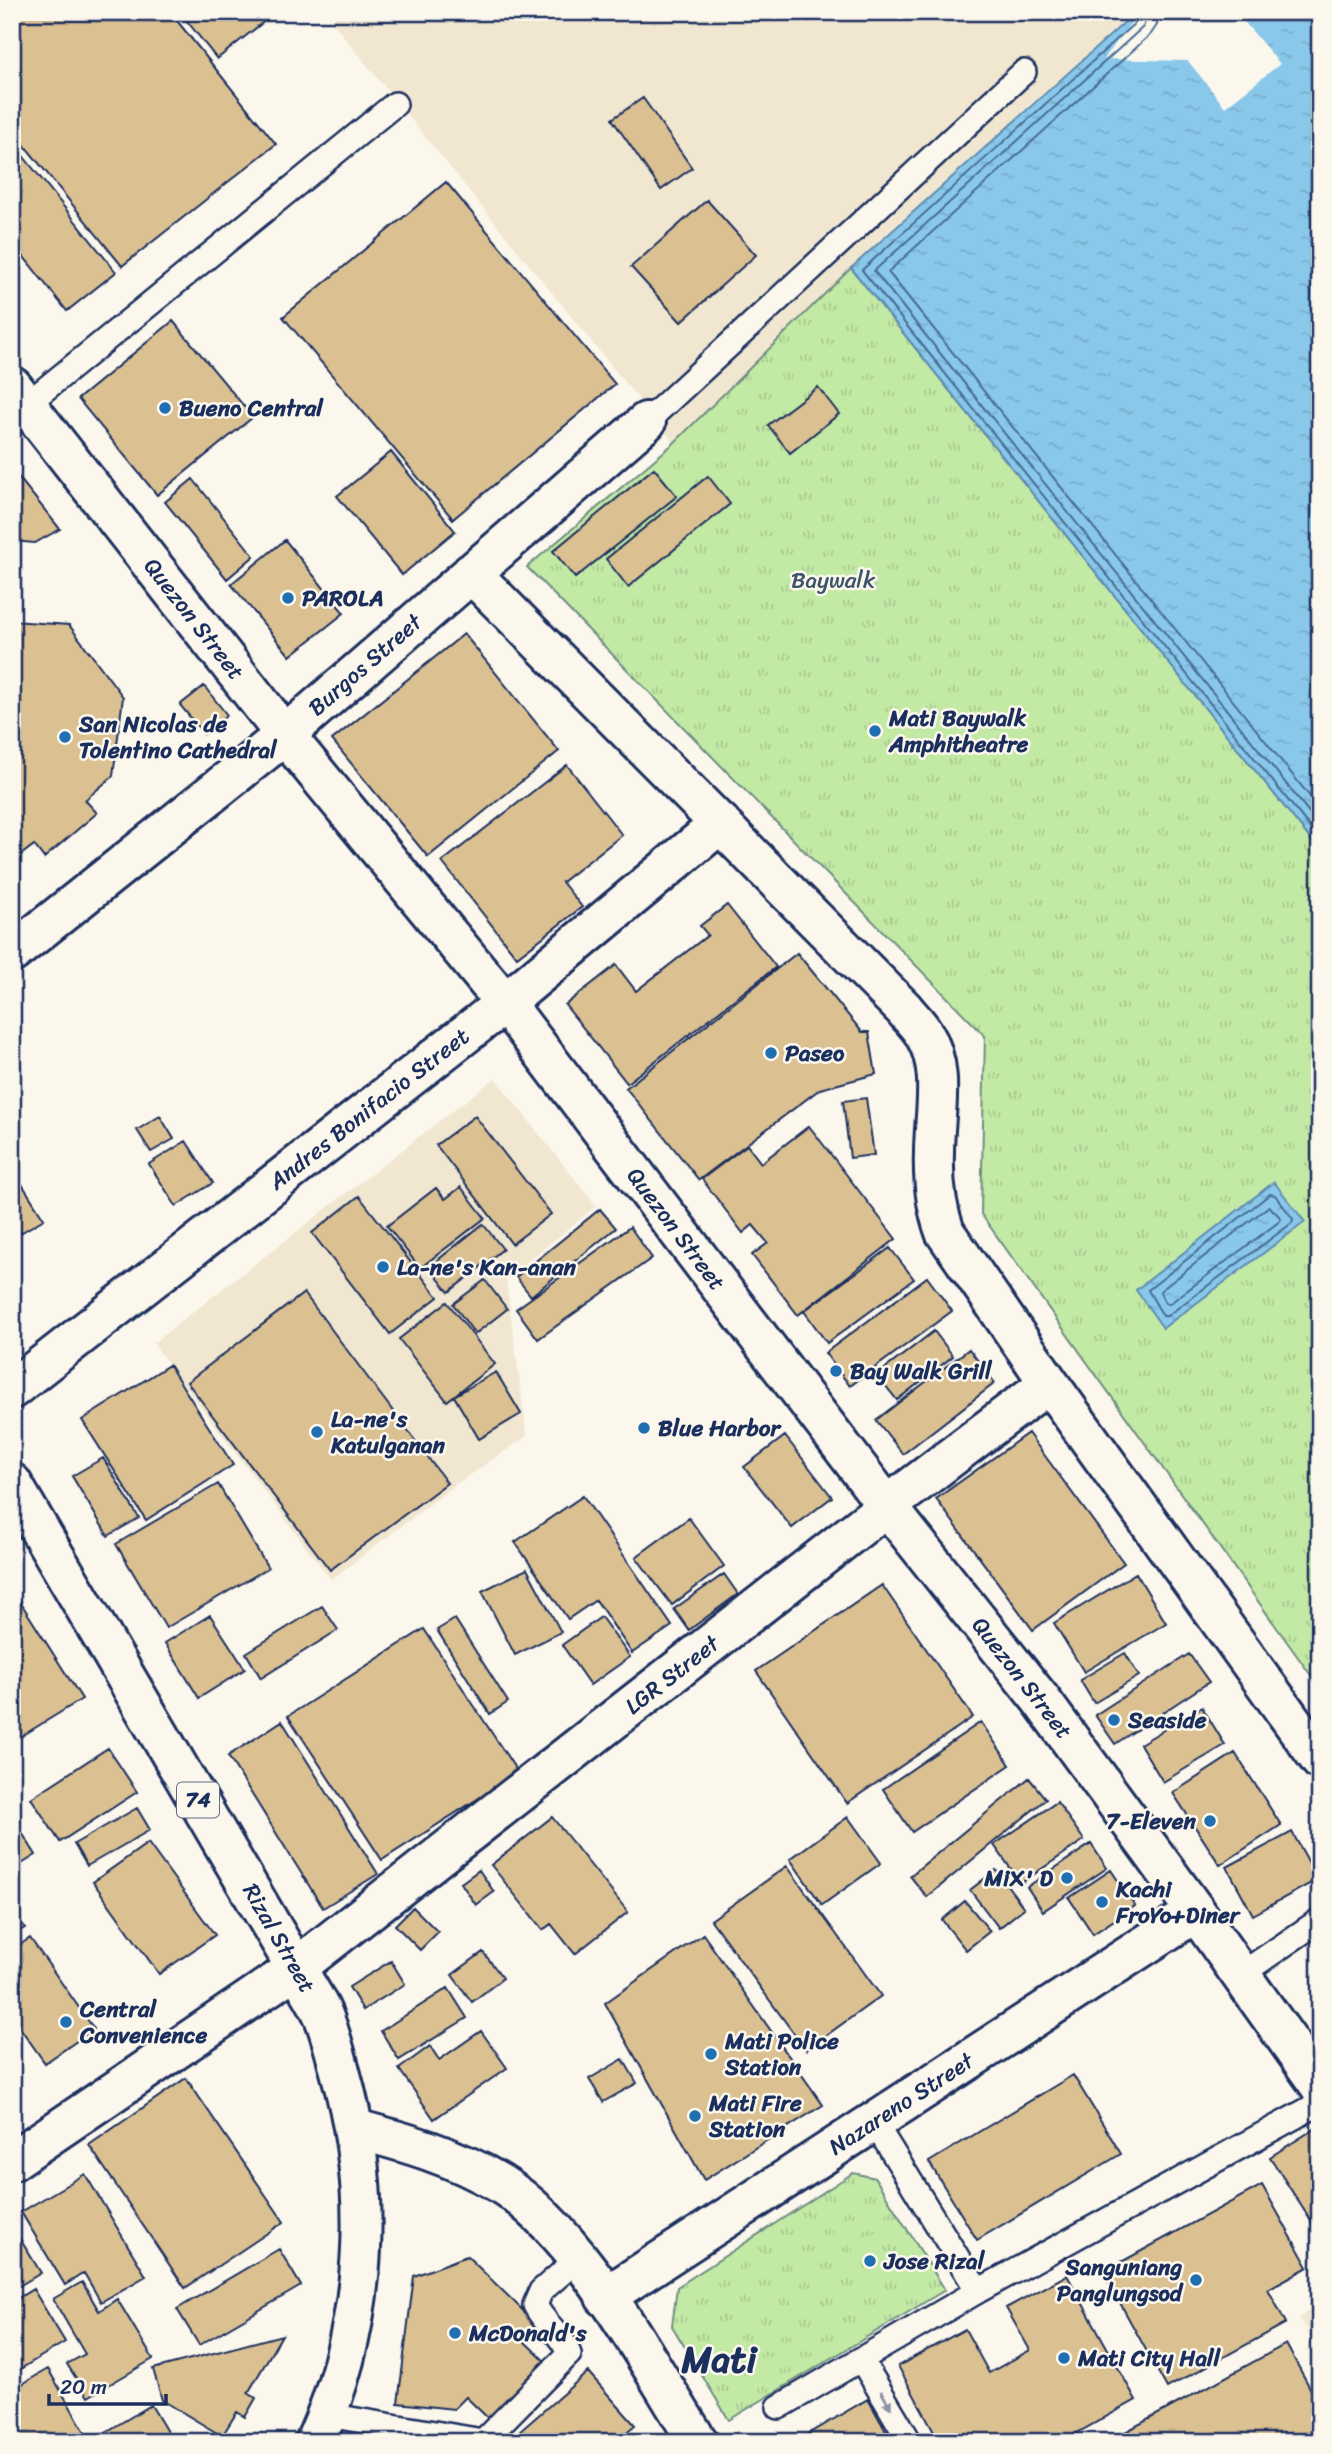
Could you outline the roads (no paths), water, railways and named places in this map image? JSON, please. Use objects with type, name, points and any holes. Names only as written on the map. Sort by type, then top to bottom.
[{"type":"street","name":"Quezon Street","points":[[17,402],[505,1003],[887,1506],[1041,1700],[1320,2086]]},
{"type":"street","name":"Burgos Street","points":[[12,953],[285,735],[646,422]]},
{"type":"street","points":[[471,573],[904,1009],[925,1035],[935,1065],[938,1103],[933,1149],[938,1212],[960,1258],[1320,1760]]},
{"type":"street","name":"Andres Bonifacio Street","points":[[12,1389],[505,1003],[721,823]]},
{"type":"street","name":"LGR Street","points":[[12,2161],[296,1968],[887,1506],[1049,1383]]},
{"type":"street","name":"Rizal Street","points":[[12,1483],[323,2015],[355,2129],[361,2204],[358,2301],[351,2338],[321,2428]]},
{"type":"street","name":"Nazareno Street","points":[[605,2297],[1196,1912]]},
{"type":"street","points":[[355,2129],[425,2148],[500,2183],[536,2209],[579,2258],[698,2442]]},
{"type":"lane","points":[[646,422],[1024,72]]},
{"type":"lane","points":[[17,402],[395,104]]},
{"type":"lane","points":[[1240,1975],[1320,1920]]},
{"type":"lane","points":[[779,2407],[978,2291],[1320,2103]]},
{"type":"lane","points":[[874,2122],[978,2291]]},
{"type":"lane","points":[[321,2428],[483,2441],[569,2354],[566,2343],[542,2318],[535,2305],[541,2291],[579,2258]]},
{"type":"lane","points":[[861,2359],[910,2442]]},
{"type":"water","points":[[1136,12],[1320,12],[1320,851],[851,268]]},
{"type":"water","points":[[1274,1182],[1305,1222],[1163,1328],[1136,1290]]},
{"type":"place","name":"Bueno Central","points":[[165,408]]},
{"type":"place","name":"PAROLA","points":[[288,598]]},
{"type":"place","name":"Mati Baywalk Amphitheatre","points":[[875,731]]},
{"type":"place","name":"San Nicolas de Tolentino Cathedral","points":[[65,737]]},
{"type":"place","name":"Paseo","points":[[771,1053]]},
{"type":"place","name":"La-ne's Kan-anan","points":[[383,1267]]},
{"type":"place","name":"Bay Walk Grill","points":[[836,1371]]},
{"type":"place","name":"Blue Harbor","points":[[644,1428]]},
{"type":"place","name":"La-ne's Katulganan","points":[[317,1432]]},
{"type":"place","name":"Seaside","points":[[1114,1720]]},
{"type":"place","name":"7-Eleven","points":[[1210,1821]]},
{"type":"place","name":"MiX' D","points":[[1067,1878]]},
{"type":"place","name":"Kachi FroYo+Diner","points":[[1102,1902]]},
{"type":"place","name":"Central Convenience","points":[[66,2022]]},
{"type":"place","name":"Mati Police Station","points":[[711,2054]]},
{"type":"place","name":"Mati Fire Station","points":[[695,2116]]},
{"type":"place","name":"Jose Rizal","points":[[870,2261]]},
{"type":"place","name":"Sanguniang Panglungsod","points":[[1196,2280]]},
{"type":"place","name":"McDonald's","points":[[455,2333]]},
{"type":"place","name":"Mati City Hall","points":[[1064,2358]]},
{"type":"district","name":"Mati","points":[[719,2359]]},
{"type":"park label","name":"Baywalk","points":[[833,580]]}]
